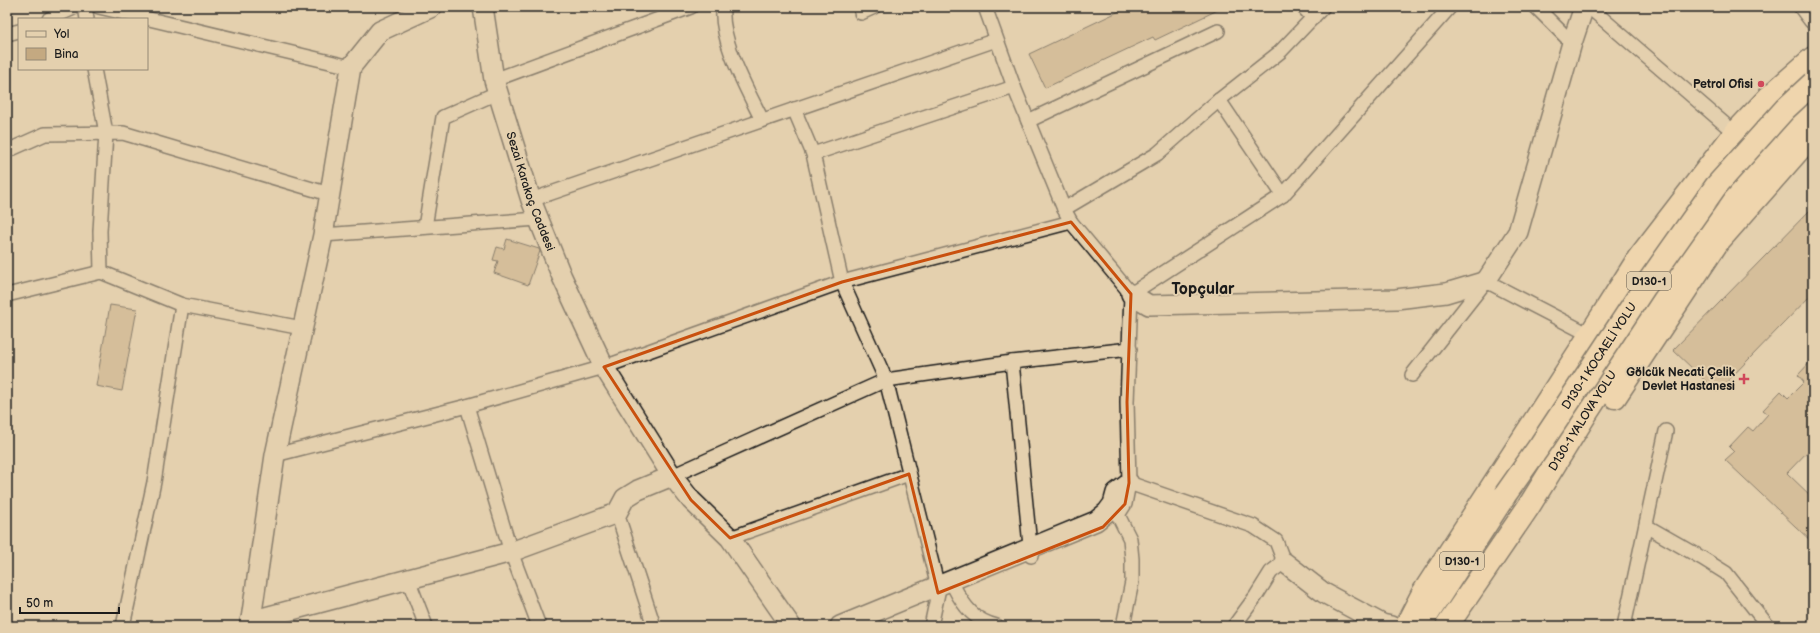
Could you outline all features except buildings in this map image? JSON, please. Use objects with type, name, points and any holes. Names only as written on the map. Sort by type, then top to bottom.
[{"type":"highway","points":[[1406,626],[1423,593],[1590,336],[1638,259],[1734,133],[1780,87],[1813,58]]},
{"type":"highway","name":"D130-1 KOCAELİ YOLU","points":[[1420,626],[1505,495],[1541,444],[1644,288],[1716,186],[1785,109],[1813,83]]},
{"type":"highway","points":[[1780,87],[1801,88],[1813,100]]},
{"type":"highway","name":"D130-1 YALOVA YOLU","points":[[1447,626],[1529,506],[1586,414],[1701,237],[1764,158],[1813,108]]},
{"type":"highway","points":[[1488,568],[1529,524],[1717,243],[1813,134]]},
{"type":"street","points":[[51,18],[76,7]]},
{"type":"street","points":[[85,7],[86,18]]},
{"type":"street","points":[[99,7],[145,18]]},
{"type":"street","points":[[432,7],[380,31],[351,67],[323,235],[275,455],[250,623],[511,552],[617,514],[625,498],[638,490],[886,380],[1012,362],[1130,349]]},
{"type":"street","name":"Sezai Karakoç Caddesi","points":[[483,7],[496,86],[531,200],[604,367],[672,476],[691,500],[730,538],[791,626]]},
{"type":"street","points":[[425,228],[442,117],[496,86],[691,7]]},
{"type":"street","points":[[723,7],[722,21],[736,65],[762,120]]},
{"type":"street","points":[[861,13],[874,7]]},
{"type":"street","points":[[986,7],[996,40],[1014,87],[1064,209],[1071,222],[1131,294],[1149,305],[1396,299],[1446,293],[1486,281],[1590,336]]},
{"type":"street","points":[[1303,7],[1313,18]]},
{"type":"street","points":[[1064,209],[1157,154],[1219,100],[1280,52],[1323,7]]},
{"type":"street","points":[[1131,294],[1283,195],[1450,7]]},
{"type":"street","points":[[1536,7],[1572,42]]},
{"type":"street","points":[[1412,375],[1486,281],[1518,232],[1572,42],[1584,7]]},
{"type":"street","points":[[1590,7],[1734,133]]},
{"type":"street","points":[[1804,7],[1813,19]]},
{"type":"street","points":[[148,19],[351,67]]},
{"type":"street","points":[[7,34],[18,31]]},
{"type":"street","points":[[1028,121],[1218,31]]},
{"type":"street","points":[[531,200],[996,40]]},
{"type":"street","points":[[94,70],[106,133],[100,231],[101,272]]},
{"type":"street","points":[[812,154],[1014,87]]},
{"type":"street","points":[[1219,100],[1283,195]]},
{"type":"street","points":[[794,109],[812,154],[842,282],[886,380],[909,474],[943,589],[931,626]]},
{"type":"street","points":[[7,152],[45,134],[123,133],[329,194]]},
{"type":"street","points":[[323,235],[538,219]]},
{"type":"street","points":[[275,455],[468,406],[604,367],[842,282],[1071,222]]},
{"type":"street","points":[[7,295],[101,272],[182,305],[302,328]]},
{"type":"street","points":[[1031,552],[1103,527],[1118,515],[1125,504],[1129,483],[1127,402],[1131,294]]},
{"type":"street","points":[[123,626],[154,482],[182,305]]},
{"type":"street","points":[[1012,362],[1031,552]]},
{"type":"street","points":[[468,406],[511,552],[539,626]]},
{"type":"street","points":[[1624,626],[1666,431]]},
{"type":"street","points":[[730,538],[909,474]]},
{"type":"street","points":[[858,626],[1031,552],[1096,521],[1107,512],[1113,504],[1116,493],[1129,483]]},
{"type":"street","points":[[1129,483],[1253,526],[1276,541],[1284,562],[1324,593],[1382,624],[1391,626]]},
{"type":"street","points":[[617,514],[654,626]]},
{"type":"street","points":[[1118,515],[1130,539],[1132,559],[1132,582],[1123,626]]},
{"type":"street","points":[[1646,526],[1726,573],[1768,626]]},
{"type":"street","points":[[1234,626],[1271,572],[1284,562]]},
{"type":"street","points":[[408,579],[426,626]]},
{"type":"street","points":[[840,626],[943,589]]},
{"type":"street","points":[[943,589],[962,603],[976,617],[988,624],[997,626]]},
{"type":"highlighted area","points":[[1071,222],[1131,294],[1127,402],[1129,483],[1125,504],[1103,527],[938,593],[909,474],[730,538],[691,500],[604,367],[842,282]]},
{"type":"place","name":"Petrol Ofisi","points":[[1761,84]]},
{"type":"place","name":"Gölcük Necati Çelik Devlet Hastanesi","points":[[1744,379]]},
{"type":"district","name":"Topçular","points":[[1203,288]]}]
